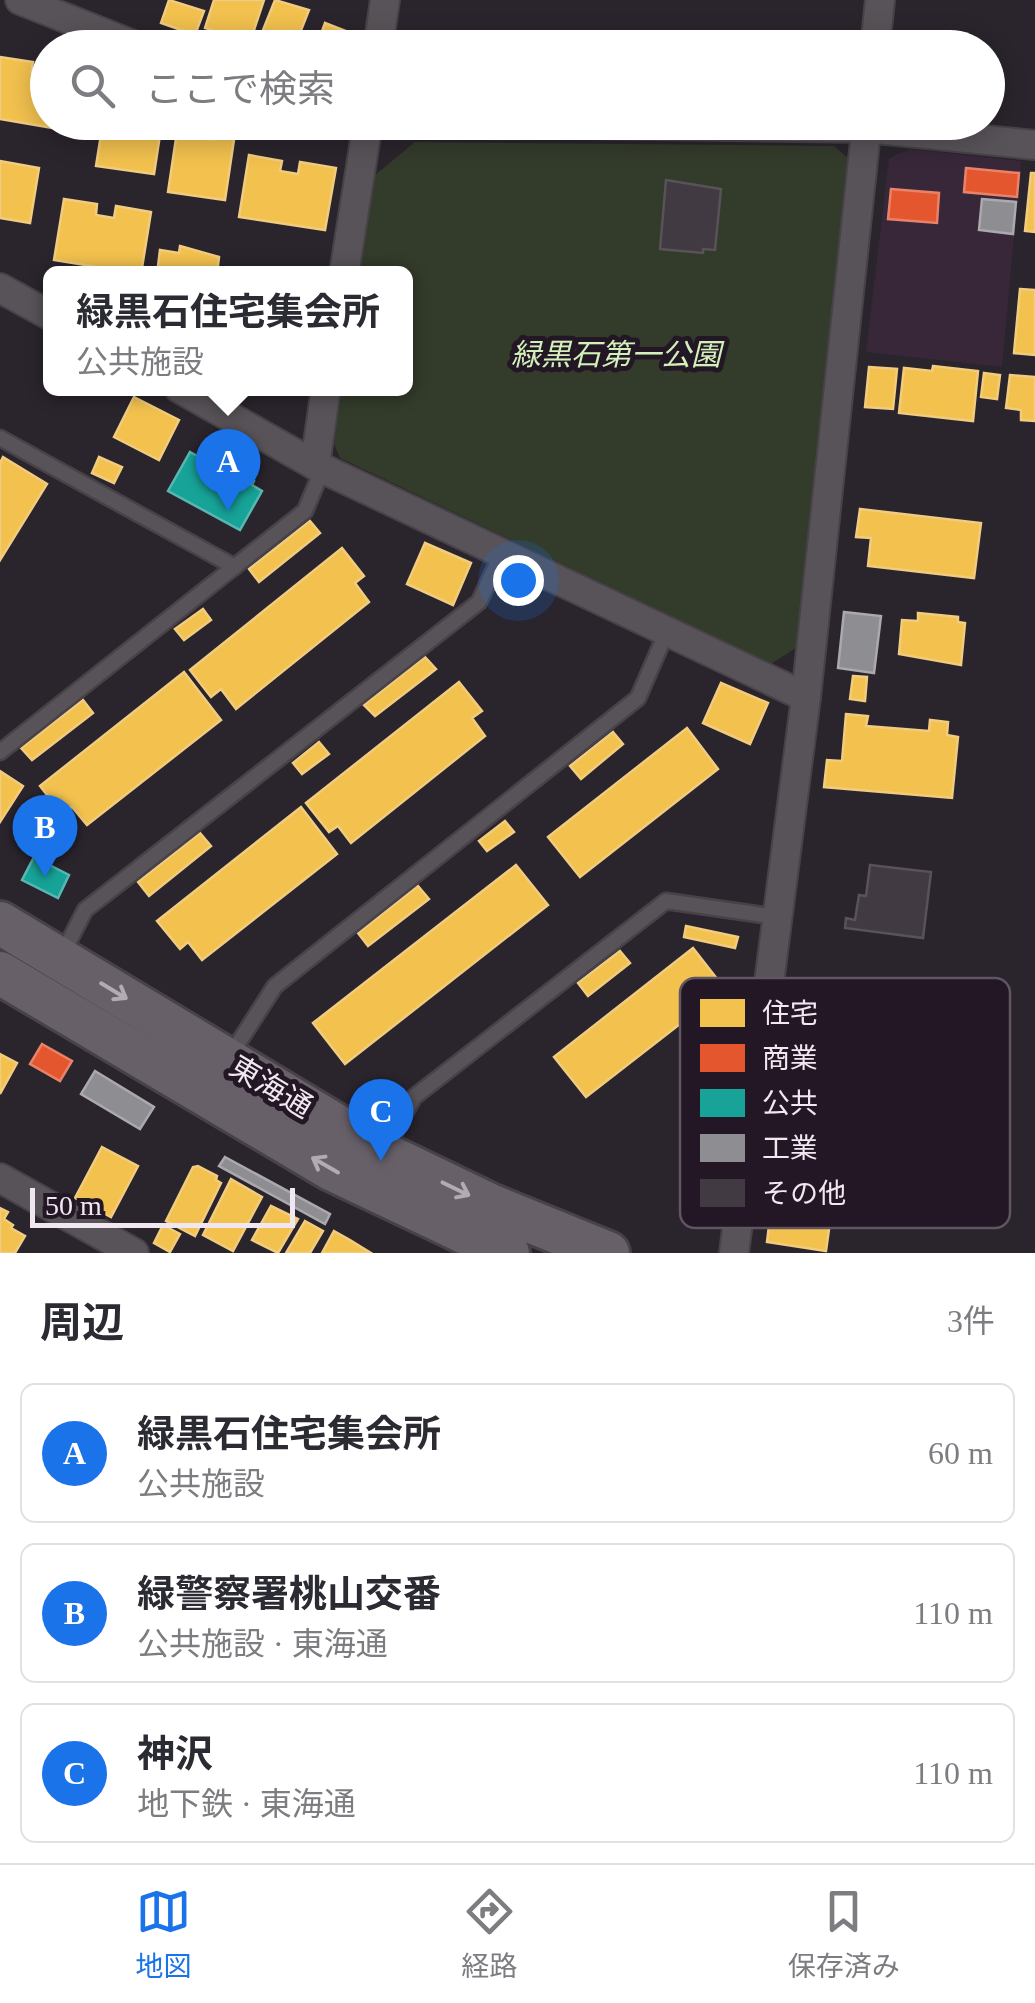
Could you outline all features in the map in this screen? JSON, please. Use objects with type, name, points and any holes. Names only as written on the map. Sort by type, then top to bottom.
[{"type":"main road","name":"東海通","points":[[30,941],[384,1154],[490,1205],[608,1253]]},
{"type":"main road","name":"東海通","points":[[3,981],[331,1169],[508,1253]]},
{"type":"street","points":[[20,0],[96,30]]},
{"type":"street","points":[[381,30],[385,0]]},
{"type":"street","points":[[877,30],[880,0]]},
{"type":"street","points":[[345,266],[365,140]]},
{"type":"street","points":[[770,978],[806,697],[865,140]]},
{"type":"street","points":[[993,140],[1035,145]]},
{"type":"street","points":[[0,288],[43,312]]},
{"type":"street","points":[[193,396],[319,467],[806,697]]},
{"type":"street","points":[[319,467],[325,396]]},
{"type":"street","points":[[3,981],[30,941]]},
{"type":"street","points":[[0,1178],[134,1253]]},
{"type":"street","points":[[734,1253],[737,1228]]},
{"type":"lane","points":[[0,438],[234,567]]},
{"type":"lane","points":[[0,752],[305,511],[319,467]]},
{"type":"lane","points":[[30,941],[85,910],[478,602],[502,553]]},
{"type":"lane","points":[[228,1061],[275,986],[638,698],[667,631]]},
{"type":"lane","points":[[384,1154],[414,1098],[666,901],[778,916]]},
{"type":"shaded area","points":[[910,149],[1021,161],[1002,367],[866,352],[889,158]]},
{"type":"green space","name":"緑黒石第一公園","points":[[415,142],[834,146],[848,158],[796,648],[771,664],[340,458],[334,444],[341,396],[413,396],[413,266],[361,266],[374,176]]},
{"type":"building: 住宅","points":[[169,0],[204,11],[197,30],[181,30],[161,23]]},
{"type":"building: 住宅","points":[[214,0],[264,0],[254,30],[205,28]]},
{"type":"building: 住宅","points":[[275,0],[309,10],[301,30],[263,30]]},
{"type":"building: 住宅","points":[[325,23],[343,30],[322,30]]},
{"type":"building: 住宅","points":[[0,57],[30,62],[30,124],[0,119]]},
{"type":"building: 住宅","points":[[100,140],[159,140],[154,174],[96,166]]},
{"type":"building: 住宅","points":[[176,140],[234,140],[225,200],[168,192]]},
{"type":"building: 住宅","points":[[249,155],[282,161],[280,171],[298,174],[300,162],[336,168],[325,230],[239,217]]},
{"type":"building: 住宅","points":[[0,161],[39,168],[30,223],[0,218]]},
{"type":"building: 住宅","points":[[1031,173],[1035,173],[1035,232],[1025,231]]},
{"type":"building: 住宅","points":[[64,199],[97,204],[96,215],[114,218],[116,206],[151,212],[142,266],[91,266],[54,260]]},
{"type":"building: 住宅","points":[[180,246],[219,257],[218,266],[158,266],[160,250],[179,253]]},
{"type":"building: 住宅","points":[[1020,289],[1035,290],[1035,355],[1014,353]]},
{"type":"building: 住宅","points":[[933,366],[978,371],[973,421],[899,413],[904,368],[932,371]]},
{"type":"building: 住宅","points":[[869,367],[897,369],[893,409],[865,407]]},
{"type":"building: 住宅","points":[[984,373],[1000,375],[997,399],[981,397]]},
{"type":"building: 住宅","points":[[1010,375],[1035,377],[1035,421],[1021,420],[1021,410],[1006,408]]},
{"type":"building: 住宅","points":[[134,397],[179,420],[159,460],[114,437]]},
{"type":"building: 住宅","points":[[3,457],[47,484],[0,560],[0,463]]},
{"type":"building: 住宅","points":[[99,457],[122,467],[114,483],[92,473]]},
{"type":"building: 住宅","points":[[860,509],[981,523],[974,578],[868,566],[871,538],[856,537]]},
{"type":"building: 住宅","points":[[310,521],[320,533],[259,582],[249,569]]},
{"type":"building: 住宅","points":[[425,543],[471,563],[453,605],[407,584]]},
{"type":"building: 住宅","points":[[342,548],[364,576],[355,583],[369,602],[236,709],[221,689],[211,697],[190,670]]},
{"type":"building: 住宅","points":[[203,609],[211,620],[184,640],[175,629]]},
{"type":"building: 住宅","points":[[918,613],[958,617],[958,622],[965,623],[961,665],[899,654],[902,620],[918,621]]},
{"type":"building: 住宅","points":[[425,657],[436,669],[375,716],[364,705]]},
{"type":"building: 住宅","points":[[184,672],[221,720],[87,825],[72,807],[62,814],[40,786]]},
{"type":"building: 住宅","points":[[853,676],[867,677],[865,701],[850,699]]},
{"type":"building: 住宅","points":[[459,682],[482,711],[472,718],[485,736],[351,843],[338,826],[329,832],[306,803]]},
{"type":"building: 住宅","points":[[721,683],[768,703],[750,744],[703,723]]},
{"type":"building: 住宅","points":[[83,700],[93,713],[32,760],[21,748]]},
{"type":"building: 住宅","points":[[846,714],[868,716],[866,726],[929,731],[930,720],[948,722],[947,735],[958,737],[952,798],[824,787],[827,760],[842,761]]},
{"type":"building: 住宅","points":[[687,728],[718,769],[580,877],[548,837]]},
{"type":"building: 住宅","points":[[613,732],[623,744],[581,779],[570,766]]},
{"type":"building: 住宅","points":[[319,742],[329,754],[302,774],[293,763]]},
{"type":"building: 住宅","points":[[0,771],[23,786],[0,822]]},
{"type":"building: 住宅","points":[[301,807],[337,854],[202,960],[188,942],[180,949],[157,921]]},
{"type":"building: 住宅","points":[[505,821],[514,832],[487,851],[479,841]]},
{"type":"building: 住宅","points":[[200,833],[211,846],[149,896],[138,882]]},
{"type":"building: 住宅","points":[[516,865],[548,905],[345,1064],[313,1023]]},
{"type":"building: 住宅","points":[[418,886],[429,899],[368,946],[358,933]]},
{"type":"building: 住宅","points":[[686,926],[738,937],[735,948],[684,937]]},
{"type":"building: 住宅","points":[[693,948],[716,978],[680,978],[680,1024],[586,1097],[554,1057]]},
{"type":"building: 住宅","points":[[620,951],[630,963],[588,996],[578,983]]},
{"type":"building: 住宅","points":[[0,1054],[17,1063],[0,1094]]},
{"type":"building: 住宅","points":[[102,1147],[138,1166],[111,1217],[75,1198]]},
{"type":"building: 住宅","points":[[193,1167],[217,1176],[221,1183],[195,1236],[166,1221]]},
{"type":"building: 住宅","points":[[231,1179],[262,1197],[233,1251],[203,1235]]},
{"type":"building: 住宅","points":[[271,1206],[298,1219],[278,1253],[252,1240]]},
{"type":"building: 住宅","points":[[0,1208],[8,1212],[4,1219],[13,1225],[11,1228],[25,1236],[15,1253],[0,1253]]},
{"type":"building: 住宅","points":[[305,1221],[323,1231],[310,1253],[286,1253]]},
{"type":"building: 住宅","points":[[163,1225],[180,1234],[170,1252],[154,1243]]},
{"type":"building: 住宅","points":[[769,1228],[829,1228],[826,1251],[767,1242]]},
{"type":"building: 住宅","points":[[334,1231],[350,1240],[371,1253],[322,1253]]},
{"type":"building: 商業","points":[[966,168],[1019,173],[1017,197],[964,192]]},
{"type":"building: 商業","points":[[891,189],[939,193],[937,223],[888,219]]},
{"type":"building: 商業","points":[[42,1044],[72,1061],[60,1081],[30,1064]]},
{"type":"building: 公共","points":[[190,452],[223,470],[226,465],[254,481],[252,485],[262,491],[240,530],[168,491]]},
{"type":"building: 公共","points":[[34,857],[69,875],[58,898],[22,880]]},
{"type":"building: 工業","points":[[982,199],[1016,202],[1013,234],[979,230]]},
{"type":"building: 工業","points":[[844,612],[881,616],[874,673],[838,668]]},
{"type":"building: 工業","points":[[95,1071],[154,1107],[140,1129],[81,1094]]},
{"type":"building: 工業","points":[[225,1157],[330,1214],[325,1224],[219,1166]]},
{"type":"building: その他","points":[[666,180],[721,189],[715,250],[703,249],[703,253],[660,249]]},
{"type":"building: その他","points":[[870,865],[931,872],[923,938],[845,928],[846,918],[855,920],[859,895],[866,896]]},
{"type":"place","name":"緑黒石住宅集会所","points":[[228,511]]},
{"type":"place","name":"緑警察署桃山交番","points":[[45,877]]},
{"type":"place","name":"神沢","points":[[381,1161]]}]
